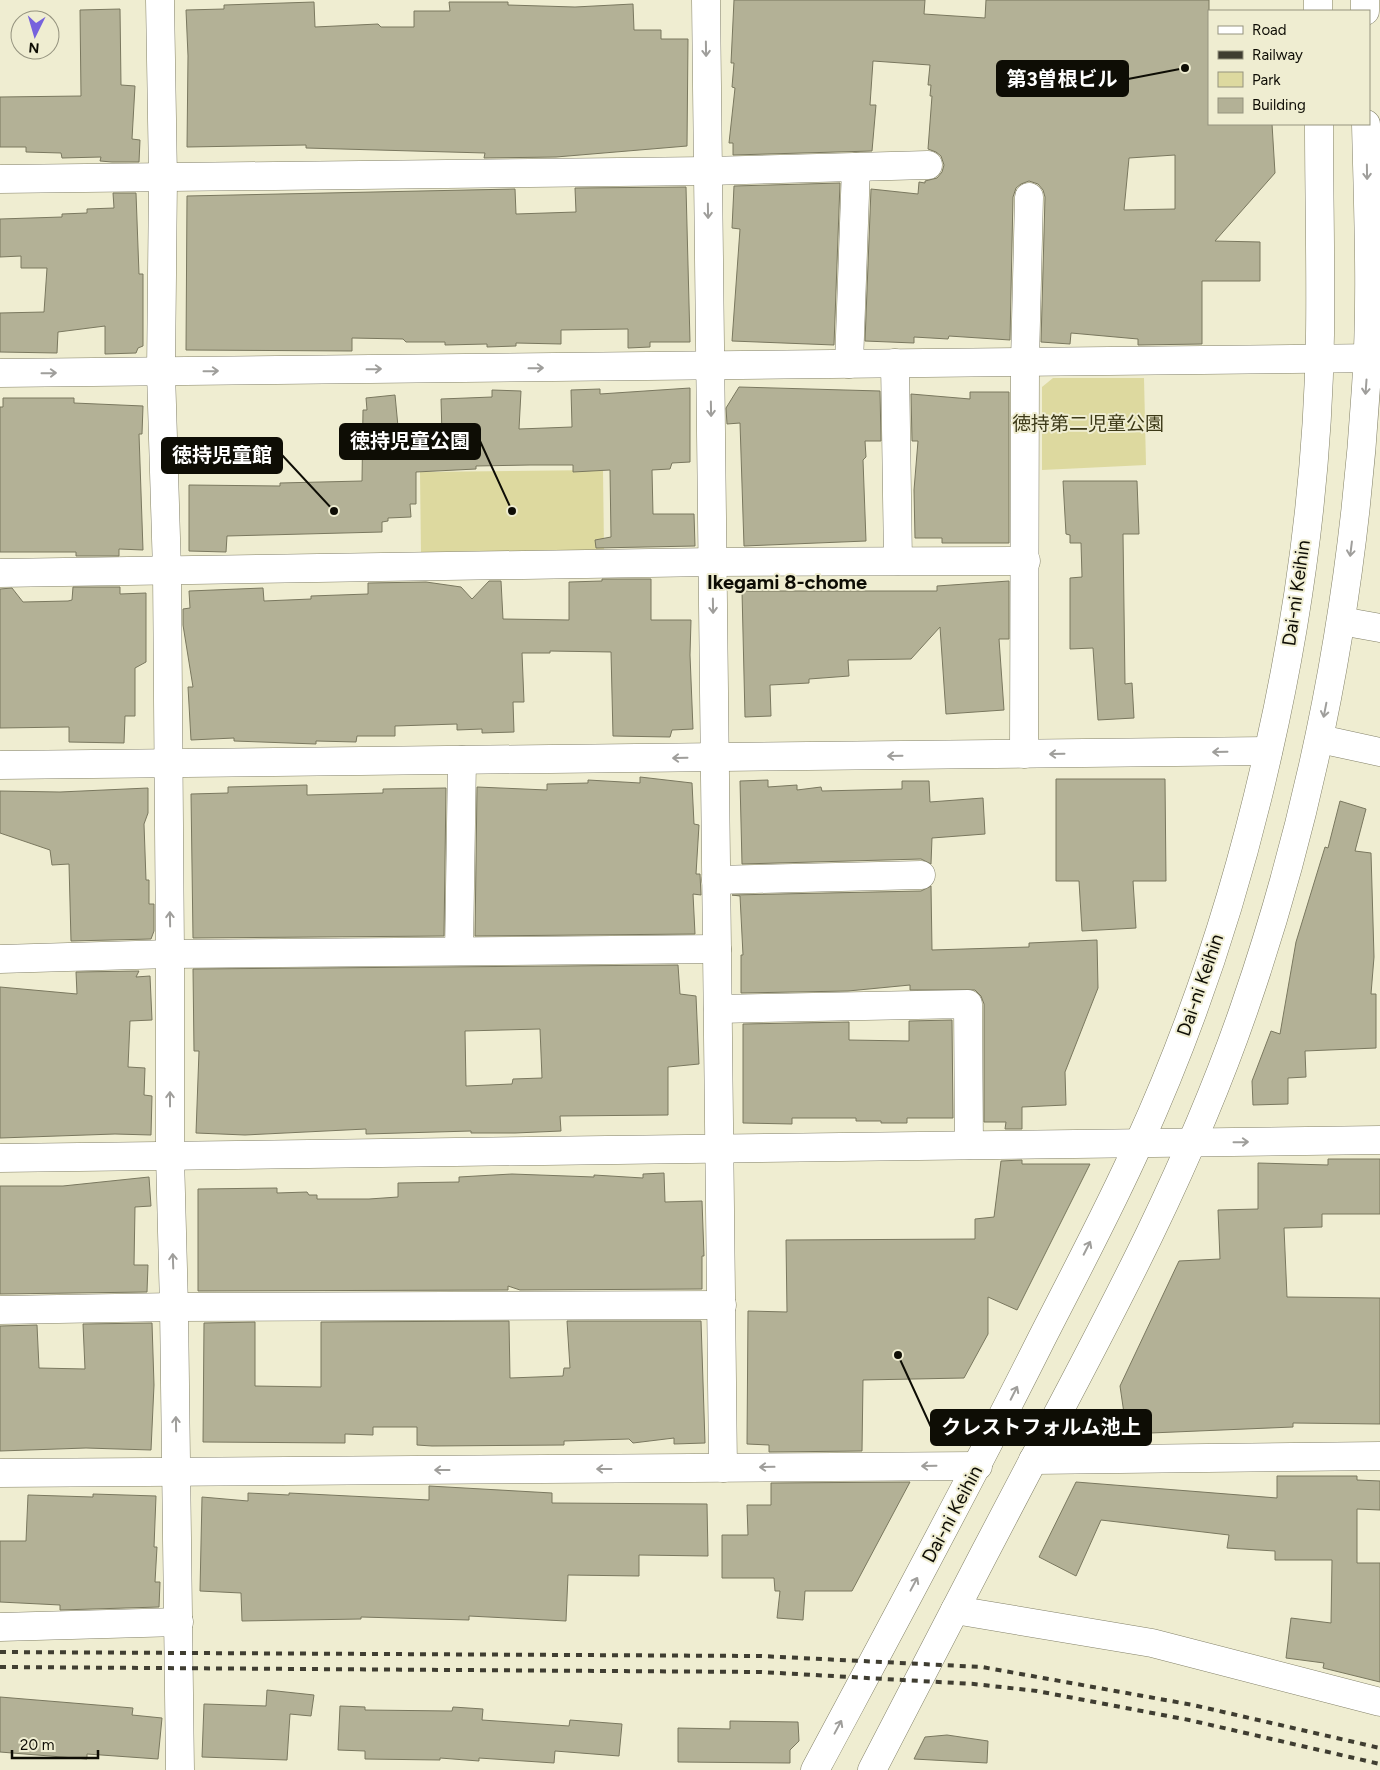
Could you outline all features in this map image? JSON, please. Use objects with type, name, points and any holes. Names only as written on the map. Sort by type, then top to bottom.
[{"type":"main road","points":[[160,0],[163,178],[161,372],[167,571],[170,1156],[177,1472],[180,1770]]},
{"type":"main road","points":[[706,0],[723,1468]]},
{"type":"main road","name":"Dai-ni Keihin","points":[[815,1770],[978,1466],[1139,1143],[1197,999],[1248,836],[1268,751],[1287,654],[1303,556],[1313,456],[1319,359],[1319,125]]},
{"type":"main road","points":[[872,1770],[1154,1227],[1192,1143],[1244,1010],[1273,920],[1320,738],[1341,621],[1374,358],[1366,125]]},
{"type":"main road","points":[[0,179],[708,171],[928,166]]},
{"type":"main road","points":[[849,364],[856,167]]},
{"type":"main road","points":[[1024,754],[1026,561],[1025,362],[1029,197]]},
{"type":"main road","points":[[0,373],[1374,358]]},
{"type":"main road","points":[[895,363],[898,562]]},
{"type":"main road","points":[[0,573],[712,562],[1026,561]]},
{"type":"main road","points":[[1341,621],[1380,628]]},
{"type":"main road","points":[[1320,738],[1380,752]]},
{"type":"main road","points":[[0,765],[1268,751]]},
{"type":"main road","points":[[459,951],[462,760]]},
{"type":"main road","points":[[716,880],[921,875]]},
{"type":"main road","points":[[0,959],[170,954],[717,948]]},
{"type":"main road","points":[[718,1009],[968,1004],[969,1145]]},
{"type":"main road","points":[[0,1158],[1380,1140]]},
{"type":"main road","points":[[0,1310],[174,1307],[722,1305]]},
{"type":"main road","points":[[1033,1460],[1380,1456]]},
{"type":"main road","points":[[0,1474],[978,1466]]},
{"type":"main road","points":[[956,1610],[1152,1643],[1380,1702]]},
{"type":"main road","points":[[0,1627],[179,1622]]},
{"type":"green space","name":"徳持第二児童公園","points":[[1053,378],[1144,378],[1146,465],[1042,470],[1042,387]]},
{"type":"green space","points":[[603,470],[604,550],[421,552],[420,472]]},
{"type":"building","points":[[734,0],[925,0],[924,14],[985,18],[986,0],[1209,0],[1208,125],[1272,125],[1275,173],[1215,241],[1260,242],[1260,281],[1202,281],[1202,344],[1138,345],[1138,339],[1071,333],[1070,344],[1041,342],[1045,197],[1043,190],[1038,184],[1029,181],[1016,188],[1013,197],[1010,340],[949,336],[948,339],[914,337],[914,343],[865,341],[871,189],[918,194],[919,182],[925,183],[925,181],[937,178],[942,172],[944,165],[941,156],[928,149],[932,96],[930,96],[931,85],[928,85],[930,65],[873,61],[870,105],[876,105],[872,151],[733,155],[733,143],[729,143],[735,88],[732,87],[734,63],[731,63]],"holes":[[[1175,155],[1175,209],[1124,210],[1129,158]]]},
{"type":"building","points":[[314,2],[315,27],[378,24],[381,27],[414,27],[414,11],[450,11],[449,2],[508,2],[508,5],[575,7],[633,4],[634,30],[661,30],[661,39],[688,39],[687,146],[556,157],[484,158],[485,153],[306,148],[306,145],[187,147],[188,56],[186,10],[224,9],[224,5]]},
{"type":"building","points":[[120,9],[121,85],[135,86],[132,139],[140,140],[139,162],[100,161],[101,157],[62,158],[61,153],[26,152],[26,147],[0,147],[0,97],[81,96],[80,10]]},
{"type":"building","points":[[840,183],[834,345],[732,341],[740,229],[732,228],[734,186]]},
{"type":"building","points":[[686,187],[690,342],[650,342],[650,347],[628,348],[628,329],[561,330],[561,344],[516,343],[516,346],[487,347],[487,344],[445,345],[445,342],[406,342],[403,339],[352,338],[352,351],[186,350],[187,196],[515,189],[516,214],[576,212],[575,188]]},
{"type":"building","points":[[113,193],[136,193],[139,274],[143,274],[143,346],[138,348],[136,353],[105,354],[105,326],[58,332],[57,353],[0,352],[0,313],[44,312],[47,268],[21,268],[21,256],[0,257],[0,219],[62,217],[62,214],[87,213],[87,209],[114,208]]},
{"type":"building","points":[[739,387],[880,391],[881,441],[865,441],[866,457],[863,460],[866,541],[744,546],[740,423],[727,424],[726,408]]},
{"type":"building","points":[[690,388],[690,462],[672,463],[670,469],[652,470],[653,514],[694,514],[695,546],[596,548],[595,540],[611,537],[610,470],[573,472],[573,465],[530,465],[476,466],[476,469],[416,472],[416,504],[410,504],[411,517],[388,518],[388,521],[382,522],[382,532],[227,536],[226,552],[189,551],[189,485],[280,486],[280,483],[362,481],[363,410],[367,410],[366,398],[395,395],[399,437],[442,435],[441,399],[492,397],[492,390],[521,391],[519,429],[572,427],[571,390],[600,389],[600,394]]},
{"type":"building","points":[[970,392],[1009,392],[1009,543],[942,543],[942,538],[915,538],[914,490],[918,441],[912,441],[911,394],[970,399]]},
{"type":"building","points":[[3,398],[74,398],[74,403],[143,406],[142,434],[139,434],[143,550],[119,549],[119,556],[76,556],[76,552],[0,552],[0,407],[3,407]]},
{"type":"building","points":[[1063,481],[1137,481],[1139,534],[1123,534],[1125,684],[1132,683],[1134,718],[1098,720],[1093,648],[1070,649],[1070,578],[1082,577],[1081,543],[1070,543],[1070,535],[1066,534]]},
{"type":"building","points":[[602,579],[651,579],[651,620],[691,620],[690,655],[693,729],[672,730],[670,737],[613,736],[611,652],[550,651],[550,653],[522,653],[524,702],[513,702],[514,732],[482,733],[482,729],[457,730],[457,724],[395,726],[395,736],[357,736],[356,742],[316,741],[316,744],[234,741],[234,738],[191,740],[188,687],[193,687],[183,625],[183,609],[190,608],[189,591],[263,588],[264,601],[311,599],[311,596],[368,594],[368,583],[426,582],[461,587],[472,599],[489,581],[501,581],[503,619],[569,620],[569,582],[602,581]]},
{"type":"building","points":[[1009,581],[1009,639],[999,639],[1004,710],[946,714],[940,627],[911,659],[848,660],[849,676],[809,679],[809,683],[770,685],[771,716],[745,717],[742,591],[937,591],[937,586]]},
{"type":"building","points":[[73,587],[120,587],[120,594],[146,593],[146,662],[135,668],[135,716],[125,716],[124,743],[69,742],[69,727],[0,728],[0,589],[12,588],[23,602],[68,601],[72,600]]},
{"type":"building","points":[[640,777],[692,783],[694,824],[699,825],[696,874],[700,874],[701,895],[693,894],[695,934],[475,936],[477,787],[547,790],[547,784],[588,783],[588,780],[640,783]]},
{"type":"building","points":[[1056,779],[1165,779],[1166,881],[1133,881],[1136,928],[1082,931],[1079,881],[1056,881]]},
{"type":"building","points":[[768,780],[768,787],[797,785],[797,790],[821,787],[822,791],[902,789],[902,781],[929,781],[930,802],[983,798],[985,834],[932,838],[931,864],[921,859],[742,864],[740,781]]},
{"type":"building","points":[[307,785],[307,795],[383,793],[383,789],[446,788],[444,936],[193,938],[191,794],[228,793],[228,787]]},
{"type":"building","points":[[148,788],[148,813],[144,824],[149,904],[154,904],[154,931],[151,939],[71,941],[69,864],[52,865],[50,850],[0,833],[0,791],[60,792]]},
{"type":"building","points":[[1340,801],[1366,809],[1355,851],[1371,853],[1374,957],[1371,994],[1376,994],[1376,1048],[1305,1051],[1306,1077],[1288,1078],[1288,1104],[1253,1105],[1252,1081],[1271,1031],[1280,1034],[1296,942],[1325,847],[1328,848]]},
{"type":"building","points":[[931,886],[932,950],[1029,947],[1029,943],[1097,940],[1098,988],[1065,1072],[1066,1105],[1022,1107],[1022,1129],[1005,1129],[1006,1122],[984,1122],[984,1004],[981,996],[975,990],[910,990],[910,985],[848,991],[741,993],[741,955],[743,955],[740,896],[732,895],[921,891]]},
{"type":"building","points":[[678,965],[680,994],[696,996],[699,1064],[668,1067],[668,1115],[560,1116],[561,1131],[366,1134],[366,1129],[245,1135],[196,1133],[199,1051],[194,1051],[193,969]],"holes":[[[540,1029],[542,1078],[513,1079],[512,1084],[466,1086],[465,1031]]]},
{"type":"building","points":[[139,971],[136,977],[150,976],[152,1020],[130,1021],[128,1067],[145,1068],[144,1095],[152,1096],[151,1135],[115,1134],[0,1138],[0,987],[77,994],[76,972]]},
{"type":"building","points":[[952,1020],[953,1118],[907,1118],[907,1123],[856,1121],[856,1118],[792,1118],[792,1124],[743,1123],[743,1024],[849,1022],[849,1040],[909,1041],[909,1021]]},
{"type":"building","points":[[1328,1159],[1380,1159],[1380,1214],[1322,1214],[1322,1227],[1284,1228],[1287,1297],[1380,1298],[1380,1424],[1293,1423],[1293,1427],[1127,1434],[1120,1386],[1179,1261],[1220,1259],[1218,1210],[1258,1209],[1258,1163],[1328,1165]]},
{"type":"building","points":[[1022,1160],[1022,1164],[1090,1164],[1017,1310],[988,1297],[988,1334],[964,1378],[863,1380],[862,1451],[769,1452],[769,1445],[747,1444],[748,1311],[787,1312],[786,1240],[975,1239],[975,1219],[994,1217],[1001,1161]]},
{"type":"building","points":[[664,1173],[665,1202],[702,1201],[704,1256],[702,1256],[702,1289],[520,1290],[508,1286],[508,1290],[198,1291],[198,1189],[277,1188],[277,1193],[307,1192],[309,1195],[317,1195],[317,1199],[369,1199],[398,1197],[398,1183],[459,1182],[459,1177],[512,1174],[594,1177],[594,1175],[643,1178],[643,1174]]},
{"type":"building","points":[[149,1177],[151,1206],[135,1207],[134,1265],[148,1265],[147,1292],[0,1294],[0,1186],[63,1186]]},
{"type":"building","points":[[509,1321],[510,1378],[563,1376],[564,1368],[570,1368],[567,1321],[701,1321],[705,1443],[674,1444],[674,1438],[633,1443],[629,1439],[564,1441],[564,1445],[432,1446],[417,1445],[417,1427],[373,1427],[373,1435],[345,1434],[345,1443],[203,1442],[204,1323],[255,1322],[255,1386],[321,1387],[321,1322]]},
{"type":"building","points":[[152,1323],[154,1385],[151,1450],[86,1448],[0,1451],[0,1326],[37,1325],[39,1368],[85,1369],[83,1324]]},
{"type":"building","points":[[1277,1476],[1357,1476],[1357,1480],[1380,1481],[1380,1510],[1357,1509],[1357,1563],[1380,1563],[1380,1682],[1323,1668],[1324,1663],[1286,1658],[1291,1618],[1331,1623],[1332,1560],[1275,1560],[1275,1551],[1227,1548],[1229,1535],[1101,1520],[1076,1576],[1039,1557],[1076,1482],[1277,1498]]},
{"type":"building","points":[[910,1482],[852,1591],[805,1591],[803,1620],[777,1618],[780,1591],[775,1591],[774,1578],[722,1578],[722,1535],[748,1535],[747,1505],[771,1505],[771,1483]]},
{"type":"building","points":[[429,1486],[552,1493],[552,1503],[707,1504],[708,1556],[639,1555],[639,1576],[568,1575],[566,1621],[469,1616],[469,1620],[361,1617],[361,1619],[242,1621],[241,1593],[200,1591],[202,1497],[248,1501],[248,1493],[289,1495],[289,1493],[429,1500]]},
{"type":"building","points":[[93,1494],[156,1496],[154,1547],[157,1547],[155,1582],[160,1582],[159,1607],[60,1610],[60,1605],[0,1602],[0,1541],[26,1541],[28,1495],[93,1497]]},
{"type":"building","points":[[267,1690],[314,1695],[311,1716],[290,1714],[287,1760],[202,1757],[204,1704],[266,1706]]},
{"type":"building","points":[[0,1697],[133,1708],[132,1715],[162,1718],[158,1759],[87,1754],[87,1759],[0,1752]]},
{"type":"building","points":[[340,1706],[365,1707],[365,1710],[452,1711],[453,1707],[483,1709],[482,1720],[569,1726],[570,1720],[622,1724],[619,1756],[555,1751],[554,1763],[479,1758],[479,1761],[440,1758],[440,1760],[365,1759],[365,1751],[338,1750]]},
{"type":"building","points":[[730,1721],[798,1722],[799,1741],[790,1750],[790,1763],[678,1762],[678,1728],[730,1729]]},
{"type":"building","points":[[947,1735],[988,1741],[987,1763],[914,1759],[925,1737]]},
{"type":"railway","points":[[0,1652],[761,1656],[982,1667],[1193,1705],[1380,1748]]},
{"type":"railway","points":[[0,1667],[761,1672],[974,1684],[1037,1691],[1189,1720],[1380,1764]]},
{"type":"place","name":"第3曽根ビル","points":[[1185,68]]},
{"type":"place","name":"徳持児童館","points":[[334,511]]},
{"type":"place","name":"徳持児童公園","points":[[512,511]]},
{"type":"place","name":"クレストフォルム池上","points":[[898,1355]]},
{"type":"district","name":"Ikegami 8-chome","points":[[787,582]]}]
